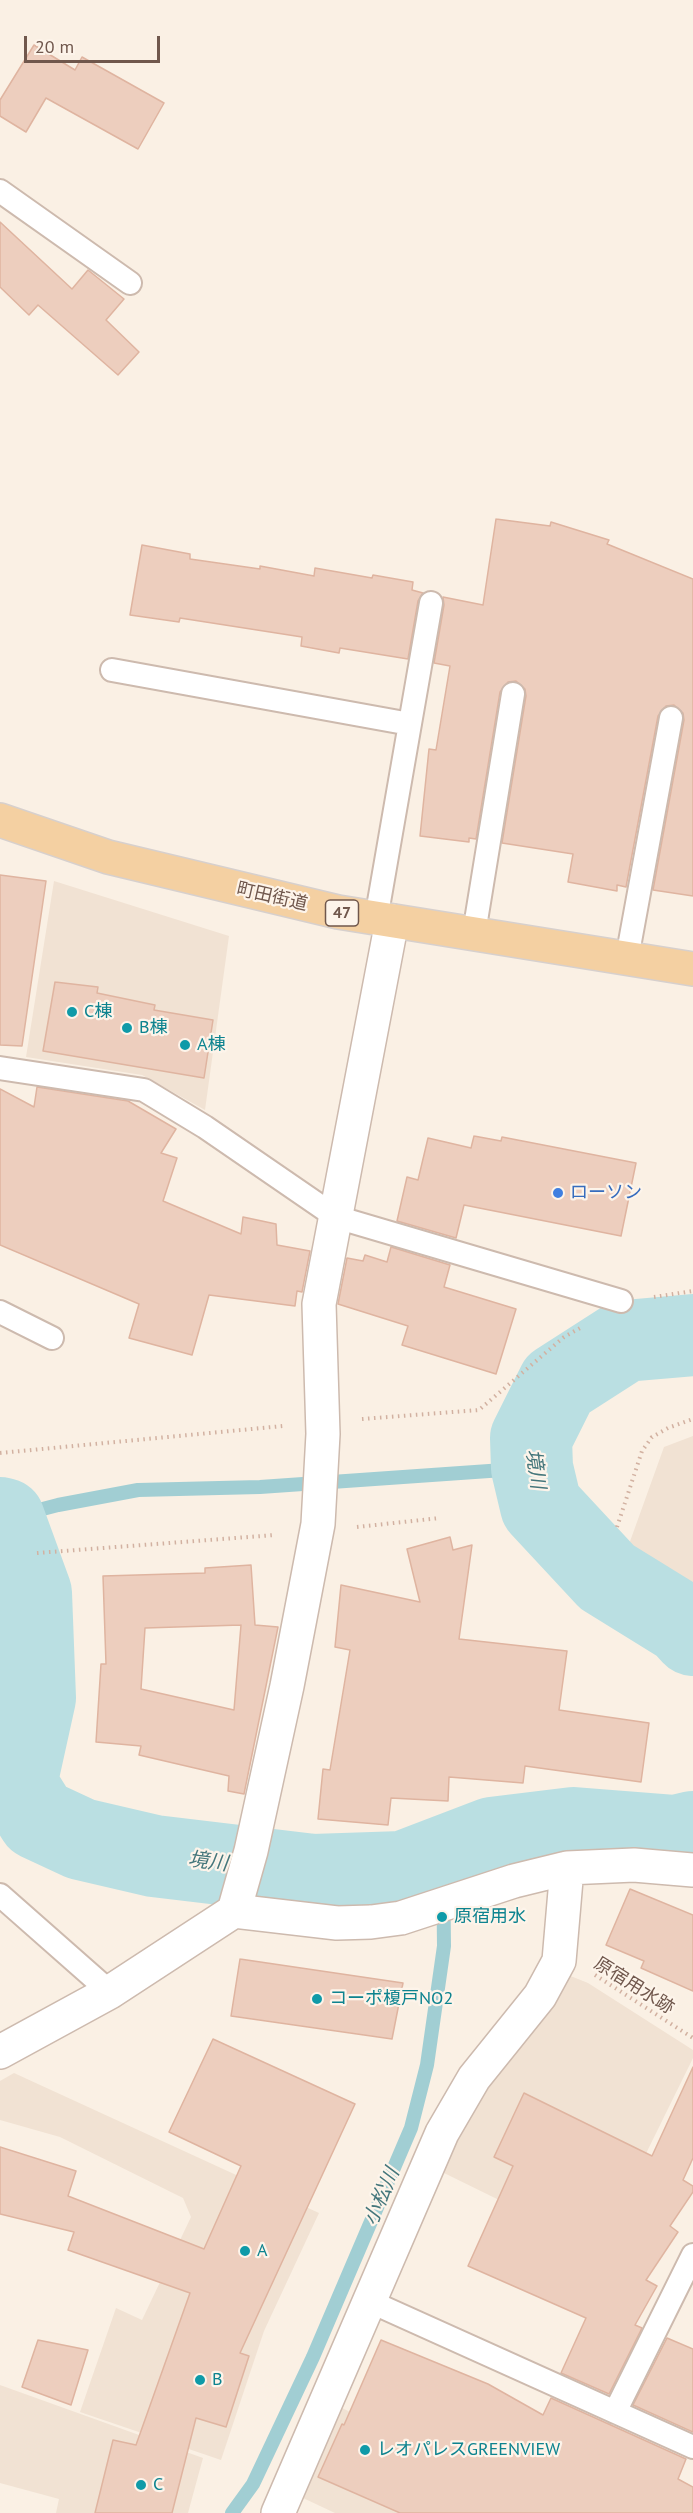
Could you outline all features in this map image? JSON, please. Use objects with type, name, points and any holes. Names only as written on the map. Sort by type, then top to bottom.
[{"type":"main road","name":"町田街道","points":[[0,820],[108,857],[268,896],[384,920],[693,969]]},
{"type":"street","points":[[0,2052],[110,1992],[236,1900],[251,1851],[287,1686],[317,1528],[323,1434],[320,1304],[384,920]]},
{"type":"street","points":[[236,1900],[337,1923],[401,1918],[466,1899],[514,1881],[567,1868],[634,1865],[693,1870]]},
{"type":"street","points":[[278,2513],[442,2133],[474,2078],[540,1996],[559,1961],[567,1868]]},
{"type":"lane","points":[[0,191],[130,283]]},
{"type":"lane","points":[[384,920],[410,724],[431,603]]},
{"type":"lane","points":[[112,670],[410,724]]},
{"type":"lane","points":[[474,933],[513,694]]},
{"type":"lane","points":[[627,958],[672,718]]},
{"type":"lane","points":[[0,1068],[144,1090],[205,1127],[336,1217],[621,1301]]},
{"type":"lane","points":[[0,1311],[52,1338]]},
{"type":"lane","points":[[0,1895],[110,1992]]},
{"type":"lane","points":[[615,2412],[693,2255]]},
{"type":"lane","points":[[369,2301],[693,2447]]},
{"type":"path","points":[[616,1527],[642,1451],[652,1437],[668,1428],[693,1419]]},
{"type":"path","points":[[37,1553],[440,1518]]},
{"type":"path","name":"原宿用水跡","points":[[559,1961],[597,1976],[693,2038]]},
{"type":"shaded area","points":[[54,881],[229,936],[205,1110],[142,1075],[26,1057]]},
{"type":"shaded area","points":[[693,1436],[693,1597],[628,1547],[664,1447]]},
{"type":"shaded area","points":[[568,1975],[588,1983],[693,2050],[693,2058],[599,2249],[444,2173],[461,2129],[490,2082],[531,2033]]},
{"type":"shaded area","points":[[14,2073],[319,2213],[264,2331],[221,2460],[80,2412],[116,2308],[142,2320],[191,2217],[183,2198],[60,2137],[0,2120],[0,2081]]},
{"type":"shaded area","points":[[0,2385],[203,2458],[188,2513],[56,2513],[59,2499],[0,2483]]},
{"type":"shaded area","name":"レオパレスGREENVIEW","points":[[342,2408],[559,2513],[335,2513],[303,2498]]},
{"type":"building","points":[[34,45],[75,70],[82,57],[164,103],[138,149],[46,98],[26,132],[0,116],[0,100]]},
{"type":"building","points":[[0,222],[72,289],[88,270],[124,299],[106,320],[139,352],[118,375],[38,305],[29,315],[0,287]]},
{"type":"building","points":[[496,519],[550,526],[551,522],[609,540],[607,544],[693,579],[693,896],[653,890],[684,720],[683,713],[674,705],[666,706],[658,716],[626,887],[617,885],[617,891],[568,882],[573,854],[502,843],[526,696],[525,689],[516,681],[508,682],[500,692],[476,839],[469,838],[469,842],[420,836],[429,749],[436,750],[450,666],[434,663],[444,605],[443,597],[483,605]]},
{"type":"building","points":[[142,545],[190,554],[190,559],[260,569],[260,566],[314,576],[315,568],[372,578],[373,575],[413,582],[412,590],[423,593],[418,601],[408,659],[340,648],[339,653],[301,646],[302,637],[180,618],[179,622],[130,615]]},
{"type":"building","points":[[0,875],[46,881],[22,1046],[0,1045]]},
{"type":"building","points":[[55,982],[98,987],[97,993],[155,1005],[154,1010],[213,1020],[204,1078],[43,1051]]},
{"type":"building","points":[[37,1087],[128,1101],[176,1129],[161,1153],[177,1158],[163,1201],[241,1234],[243,1217],[276,1224],[277,1245],[310,1251],[302,1292],[297,1291],[295,1306],[209,1295],[192,1355],[129,1338],[139,1304],[0,1245],[0,1089],[34,1107]]},
{"type":"building","points":[[474,1136],[501,1141],[502,1137],[636,1163],[621,1236],[464,1205],[456,1238],[397,1221],[407,1177],[418,1180],[428,1138],[471,1148]]},
{"type":"building","points":[[391,1247],[450,1265],[444,1287],[516,1309],[496,1374],[402,1345],[408,1326],[338,1304],[347,1258],[363,1261],[365,1255],[387,1262]]},
{"type":"building","points":[[450,1537],[453,1550],[472,1545],[459,1639],[567,1651],[559,1710],[649,1723],[641,1782],[525,1766],[523,1783],[449,1777],[448,1801],[391,1798],[388,1825],[318,1819],[323,1769],[330,1770],[350,1650],[335,1647],[341,1585],[420,1602],[407,1549]]},
{"type":"building","points":[[251,1565],[255,1625],[278,1627],[244,1794],[228,1791],[229,1776],[139,1755],[141,1746],[96,1742],[101,1664],[106,1664],[103,1576],[205,1573],[205,1568]],"holes":[[[241,1625],[234,1710],[141,1689],[145,1628]]]},
{"type":"building","points":[[630,1889],[693,1915],[693,1991],[641,1968],[644,1961],[606,1945]]},
{"type":"building","name":"コーポ榎戸NO2","points":[[240,1959],[403,1983],[392,2039],[231,2016]]},
{"type":"building","points":[[213,2039],[355,2104],[240,2353],[249,2356],[226,2427],[196,2418],[172,2513],[95,2513],[113,2440],[136,2445],[190,2293],[68,2250],[74,2232],[0,2214],[0,2147],[76,2171],[68,2196],[204,2249],[241,2166],[169,2132]]},
{"type":"building","points":[[693,2067],[693,2158],[683,2180],[693,2186],[693,2192],[670,2226],[678,2232],[646,2280],[657,2286],[635,2325],[642,2328],[609,2394],[561,2373],[586,2318],[468,2266],[513,2166],[494,2157],[524,2093],[652,2156]]},
{"type":"building","points":[[667,2338],[693,2349],[693,2432],[633,2405]]},
{"type":"building","points":[[38,2340],[88,2350],[71,2405],[22,2387]]},
{"type":"building","points":[[381,2340],[488,2384],[543,2415],[551,2398],[686,2459],[678,2479],[693,2487],[693,2513],[400,2513],[318,2477],[342,2424],[344,2425]]},
{"type":"waterway","name":"境川","points":[[693,1335],[625,1341],[558,1384],[531,1438],[532,1468],[541,1506],[607,1577],[683,1624],[693,1635]]},
{"type":"waterway","points":[[4,1519],[58,1505],[138,1490],[260,1487],[532,1468]]},
{"type":"waterway","name":"境川","points":[[0,1518],[4,1519],[31,1593],[35,1698],[16,1784],[38,1819],[81,1839],[154,1856],[313,1875],[403,1872],[492,1838],[574,1828],[676,1836],[693,1832]]},
{"type":"waterway","name":"小松川","points":[[232,2513],[253,2484],[313,2357],[411,2128],[427,2065],[444,1946],[443,1856]]},
{"type":"place","name":"C棟","points":[[72,1012]]},
{"type":"place","name":"B棟","points":[[127,1028]]},
{"type":"place","name":"A棟","points":[[185,1045]]},
{"type":"place","name":"ローソン","points":[[558,1193]]},
{"type":"place","name":"原宿用水","points":[[442,1917]]},
{"type":"place","name":"コーポ榎戸NO2","points":[[317,1999]]},
{"type":"place","name":"A","points":[[245,2251]]},
{"type":"place","name":"B","points":[[200,2380]]},
{"type":"place","name":"レオパレスGREENVIEW","points":[[365,2450]]},
{"type":"place","name":"C","points":[[141,2485]]}]
